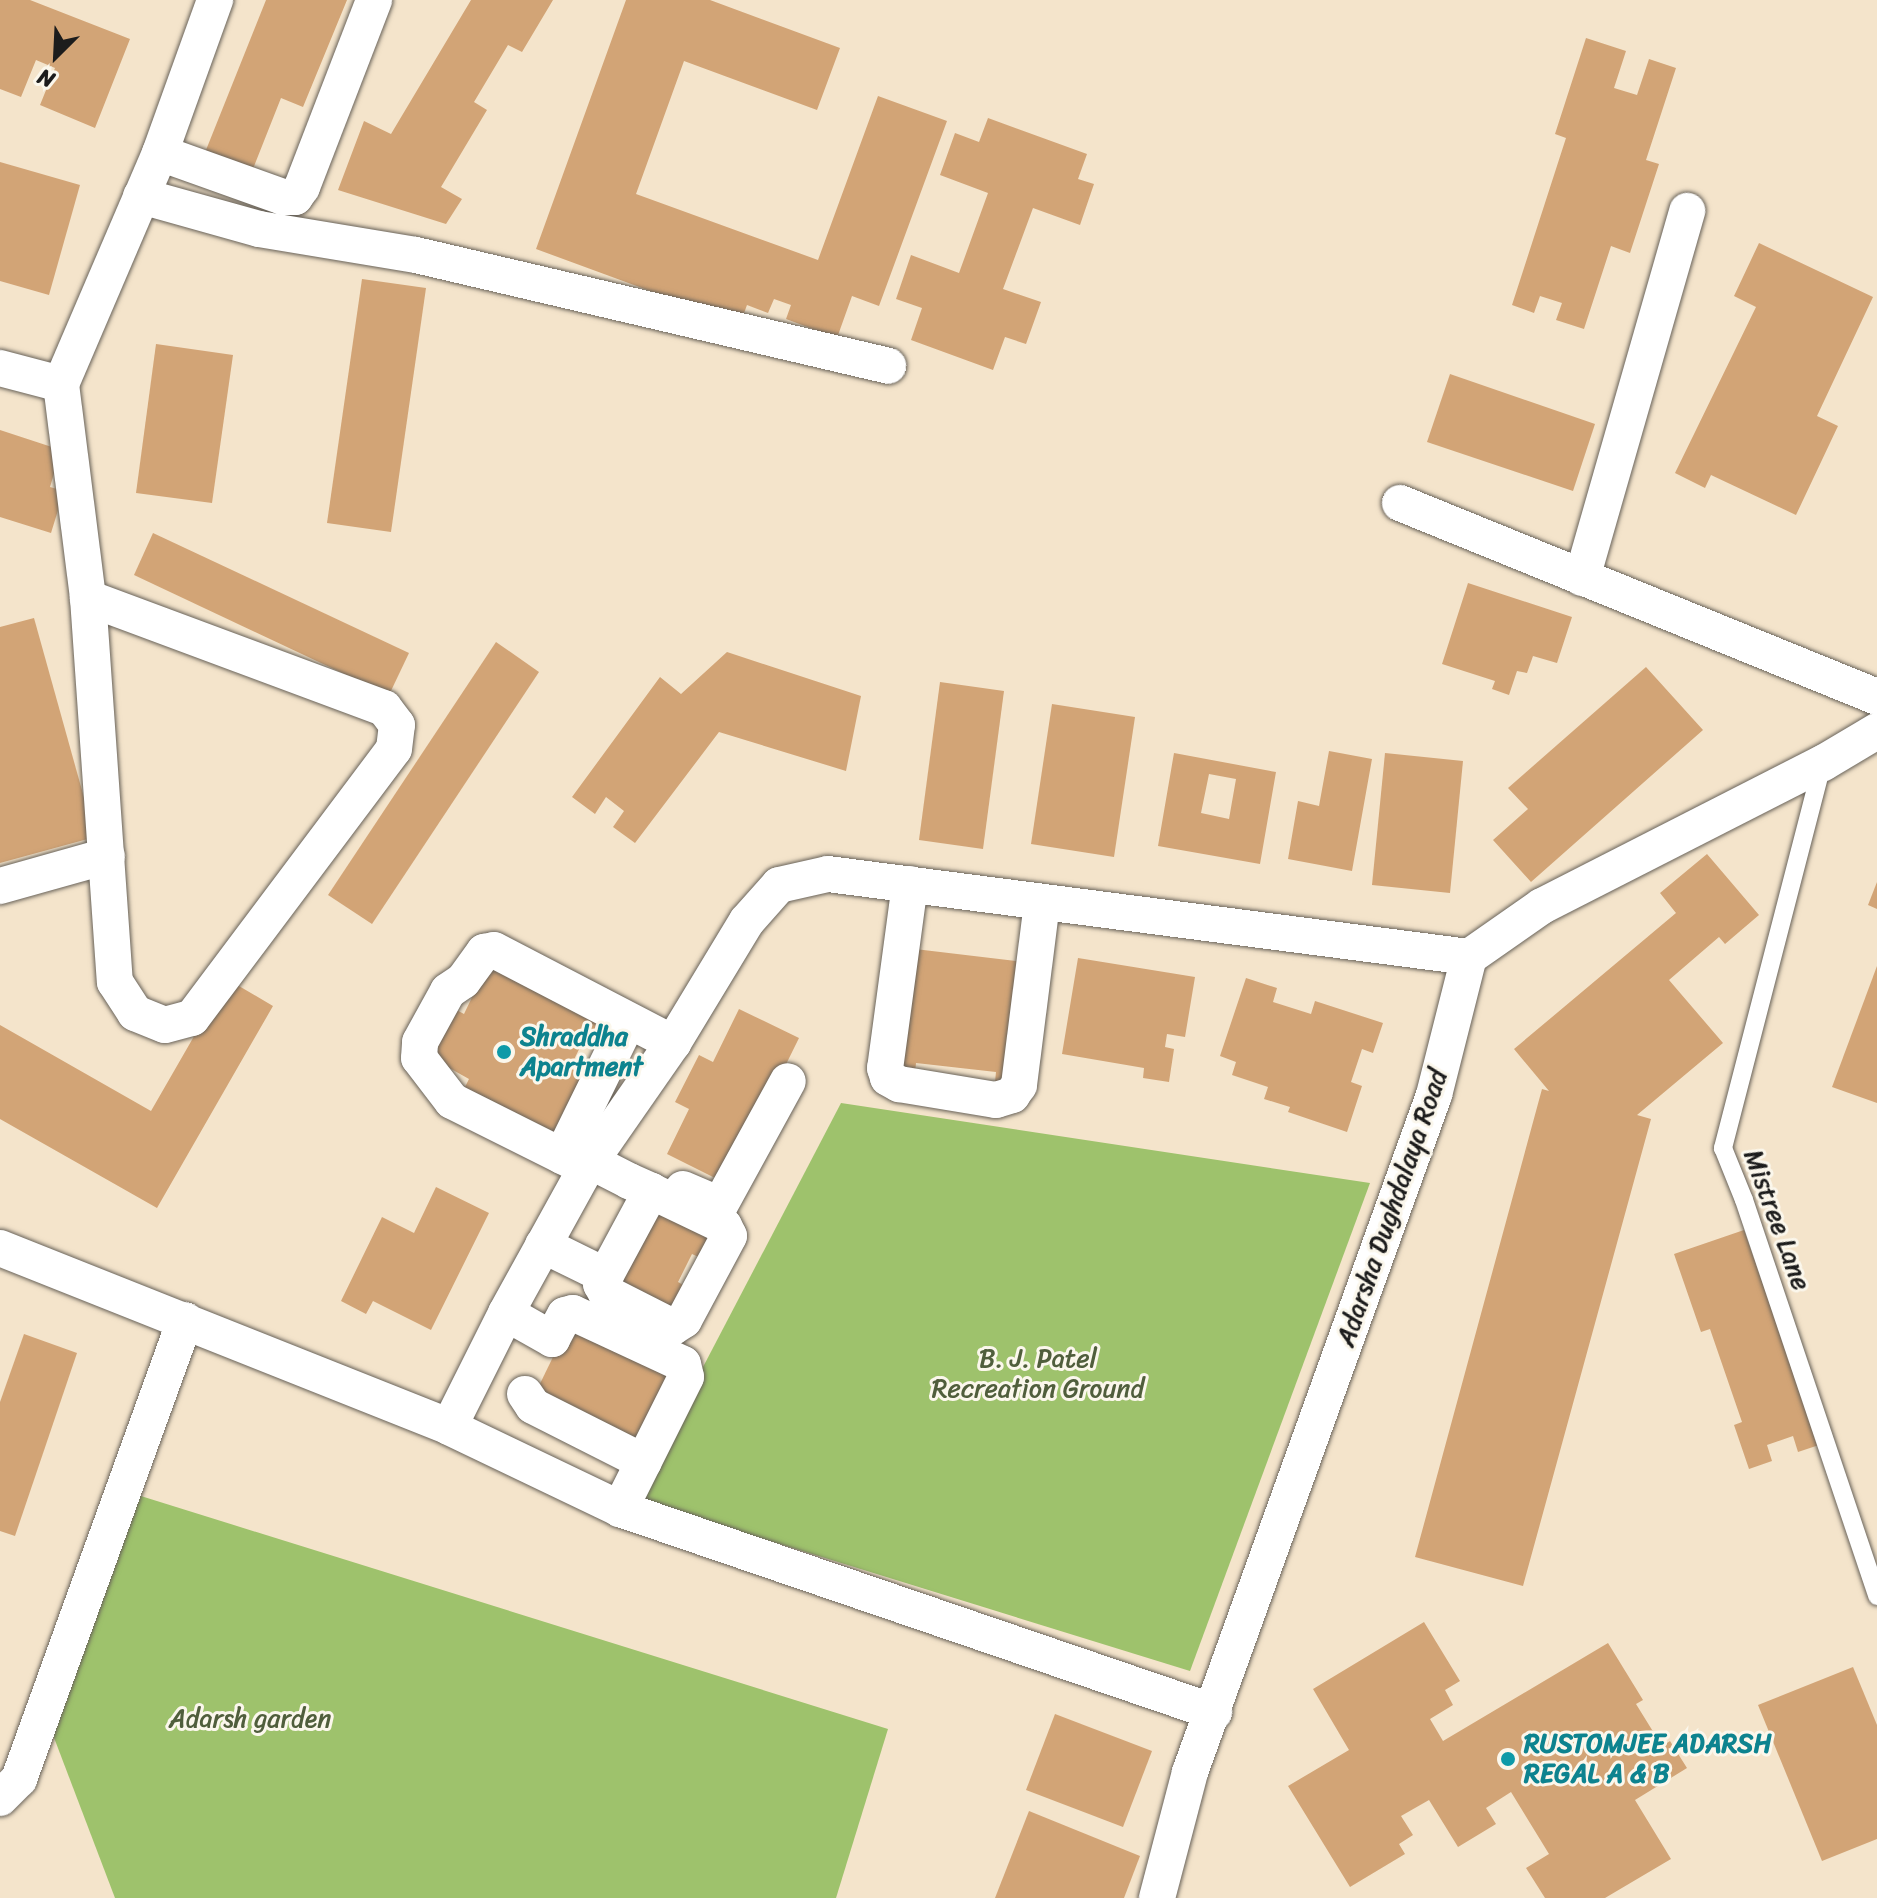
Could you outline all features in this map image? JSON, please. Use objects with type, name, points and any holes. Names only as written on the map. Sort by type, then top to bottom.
[{"type":"street","points":[[88,598],[384,708],[397,725],[394,749],[192,1018],[165,1025],[135,1013],[115,982],[88,598],[61,384],[160,153],[215,0]]},
{"type":"street","points":[[160,153],[283,197],[295,197],[302,187],[374,0]]},
{"type":"street","points":[[141,196],[259,229],[416,255],[888,366]]},
{"type":"street","points":[[1582,578],[1687,211]]},
{"type":"street","points":[[0,368],[61,384]]},
{"type":"street","points":[[1400,503],[1877,697]]},
{"type":"street","points":[[584,1160],[673,1043],[747,921],[779,885],[828,874],[1469,957],[1542,906],[1823,763],[1877,731]]},
{"type":"street","points":[[0,886],[107,856]]},
{"type":"street","points":[[910,884],[885,1068],[888,1078],[899,1084],[996,1100],[1012,1095],[1019,1085],[1042,902]]},
{"type":"street","points":[[651,1191],[601,1284],[606,1293],[673,1327],[684,1320],[729,1236],[724,1226],[651,1191],[584,1160],[452,1101],[419,1058],[420,1042],[448,991],[463,981],[484,952],[494,950],[673,1043]]},
{"type":"street","name":"Adarsha Dughdalaya Road","points":[[1157,1898],[1190,1772],[1434,1095],[1469,957]]},
{"type":"street","points":[[449,1427],[584,1160],[628,1021]]},
{"type":"street","points":[[584,1160],[720,1205],[788,1081]]},
{"type":"street","points":[[543,1245],[606,1276]]},
{"type":"street","points":[[0,1248],[449,1427],[620,1509],[1214,1712]]},
{"type":"street","points":[[506,1313],[549,1347],[565,1315],[573,1313],[683,1364],[686,1377],[620,1509]]},
{"type":"street","points":[[0,1798],[19,1779],[185,1320]]},
{"type":"street","points":[[525,1394],[533,1406],[644,1462]]},
{"type":"lane","name":"Mistree Lane","points":[[1823,763],[1723,1148],[1744,1200],[1877,1596]]},
{"type":"green space","name":"B. J. Patel Recreation Ground","points":[[841,1103],[1370,1183],[1190,1671],[634,1499]]},
{"type":"green space","name":"Adarsh garden","points":[[128,1492],[888,1729],[836,1898],[115,1898],[53,1735]]},
{"type":"building","points":[[0,0],[30,0],[130,39],[95,128],[40,105],[55,68],[36,60],[21,97],[0,89]]},
{"type":"building","points":[[266,0],[347,0],[303,107],[281,98],[249,179],[202,160]]},
{"type":"building","points":[[471,0],[553,0],[522,52],[508,45],[474,102],[487,110],[441,187],[462,199],[446,224],[338,190],[364,121],[391,134]]},
{"type":"building","points":[[626,0],[710,0],[840,48],[817,110],[684,61],[636,194],[818,260],[878,96],[947,121],[879,306],[852,296],[837,338],[786,319],[791,305],[774,299],[768,313],[747,305],[740,324],[536,249]]},
{"type":"building","points":[[1586,38],[1626,51],[1614,88],[1637,95],[1649,59],[1676,68],[1646,160],[1659,164],[1630,253],[1611,246],[1584,329],[1556,320],[1562,303],[1540,296],[1534,313],[1512,305],[1566,138],[1555,134]]},
{"type":"building","points":[[988,118],[1087,154],[1078,179],[1094,184],[1080,225],[1033,208],[1003,289],[1041,302],[1026,344],[1005,337],[993,370],[911,340],[922,308],[896,299],[911,255],[959,273],[988,193],[940,175],[955,133],[979,142]]},
{"type":"building","points":[[0,162],[80,185],[49,295],[0,281]]},
{"type":"building","points":[[1759,243],[1873,297],[1817,416],[1838,426],[1796,515],[1711,475],[1705,488],[1675,473],[1756,307],[1734,296]]},
{"type":"building","points":[[362,279],[426,288],[391,532],[327,523]]},
{"type":"building","points":[[156,344],[233,355],[212,503],[136,493]]},
{"type":"building","points":[[1450,374],[1595,424],[1573,491],[1427,442]]},
{"type":"building","points":[[0,430],[61,450],[50,487],[64,491],[51,533],[0,517]]},
{"type":"building","points":[[153,533],[409,653],[389,695],[134,575]]},
{"type":"building","points":[[1468,583],[1572,617],[1557,663],[1533,656],[1527,673],[1517,671],[1509,695],[1492,689],[1495,681],[1442,664]]},
{"type":"building","points":[[34,618],[95,837],[0,863],[0,627]]},
{"type":"building","points":[[496,642],[539,672],[372,924],[328,895]]},
{"type":"building","points":[[727,652],[861,696],[846,771],[719,732],[635,843],[613,827],[624,811],[606,797],[595,814],[572,797],[660,677],[681,694]]},
{"type":"building","points":[[1646,667],[1703,730],[1531,882],[1493,840],[1528,809],[1508,788]]},
{"type":"building","points":[[940,682],[1004,691],[983,849],[919,840]]},
{"type":"building","points":[[1052,704],[1135,717],[1114,857],[1031,844]]},
{"type":"building","points":[[1329,751],[1372,759],[1352,871],[1288,859],[1298,801],[1319,806]]},
{"type":"building","points":[[1174,753],[1276,772],[1260,864],[1158,846]],"holes":[[[1209,774],[1236,779],[1229,819],[1201,813]]]},
{"type":"building","points":[[1385,753],[1463,761],[1450,893],[1372,885]]},
{"type":"building","points":[[1707,854],[1759,915],[1725,944],[1719,937],[1669,980],[1723,1043],[1637,1115],[1651,1119],[1523,1586],[1415,1557],[1542,1089],[1549,1091],[1514,1049],[1676,913],[1660,893]]},
{"type":"building","points":[[1877,882],[1877,909],[1868,905]]},
{"type":"building","points":[[915,949],[1025,962],[1011,1084],[995,1082],[996,1072],[916,1063],[915,1073],[901,1072]]},
{"type":"building","points":[[1078,958],[1195,977],[1185,1037],[1167,1034],[1165,1047],[1174,1049],[1169,1082],[1143,1078],[1144,1068],[1062,1054]]},
{"type":"building","name":"Shraddha Apartment","points":[[487,966],[610,1027],[599,1048],[583,1041],[570,1068],[585,1076],[562,1144],[461,1095],[469,1079],[428,1056],[449,1006],[464,1014]]},
{"type":"building","points":[[1877,966],[1877,1103],[1832,1087]]},
{"type":"building","points":[[1246,978],[1277,988],[1273,1002],[1311,1014],[1315,1001],[1383,1023],[1373,1053],[1362,1049],[1351,1082],[1362,1086],[1347,1132],[1288,1112],[1290,1107],[1264,1099],[1268,1087],[1232,1075],[1236,1062],[1220,1056]]},
{"type":"building","points":[[227,979],[273,1006],[157,1208],[0,1119],[0,1025],[151,1111]]},
{"type":"building","points":[[739,1009],[799,1038],[727,1184],[667,1154],[689,1109],[675,1102],[699,1055],[713,1062]]},
{"type":"building","points":[[436,1187],[489,1213],[431,1330],[373,1301],[366,1314],[341,1301],[382,1217],[414,1233]]},
{"type":"building","points":[[656,1200],[721,1232],[707,1261],[692,1254],[678,1282],[692,1290],[677,1320],[612,1288]]},
{"type":"building","points":[[1744,1230],[1819,1445],[1798,1452],[1793,1436],[1767,1445],[1772,1461],[1749,1469],[1734,1425],[1742,1422],[1710,1329],[1701,1332],[1674,1254]]},
{"type":"building","points":[[571,1320],[673,1371],[637,1444],[535,1394]]},
{"type":"building","points":[[24,1334],[77,1353],[15,1536],[0,1531],[0,1402]]},
{"type":"building","name":"RUSTOMJEE ADARSH REGAL A & B","points":[[1424,1622],[1460,1681],[1445,1690],[1453,1705],[1430,1719],[1443,1741],[1608,1643],[1643,1700],[1636,1704],[1662,1746],[1670,1741],[1687,1768],[1635,1800],[1671,1859],[1605,1898],[1545,1898],[1526,1868],[1549,1854],[1511,1792],[1486,1808],[1496,1824],[1458,1847],[1429,1800],[1401,1816],[1413,1835],[1399,1844],[1405,1854],[1350,1887],[1288,1786],[1349,1750],[1313,1689]]},
{"type":"building","points":[[1853,1667],[1877,1725],[1877,1839],[1822,1861],[1758,1705]]},
{"type":"building","points":[[1055,1714],[1152,1751],[1123,1827],[1026,1790]]},
{"type":"building","points":[[1029,1811],[1140,1856],[1124,1898],[995,1898]]},
{"type":"place","name":"Shraddha Apartment","points":[[504,1052]]},
{"type":"place","name":"RUSTOMJEE ADARSH REGAL A & B","points":[[1508,1759]]}]
